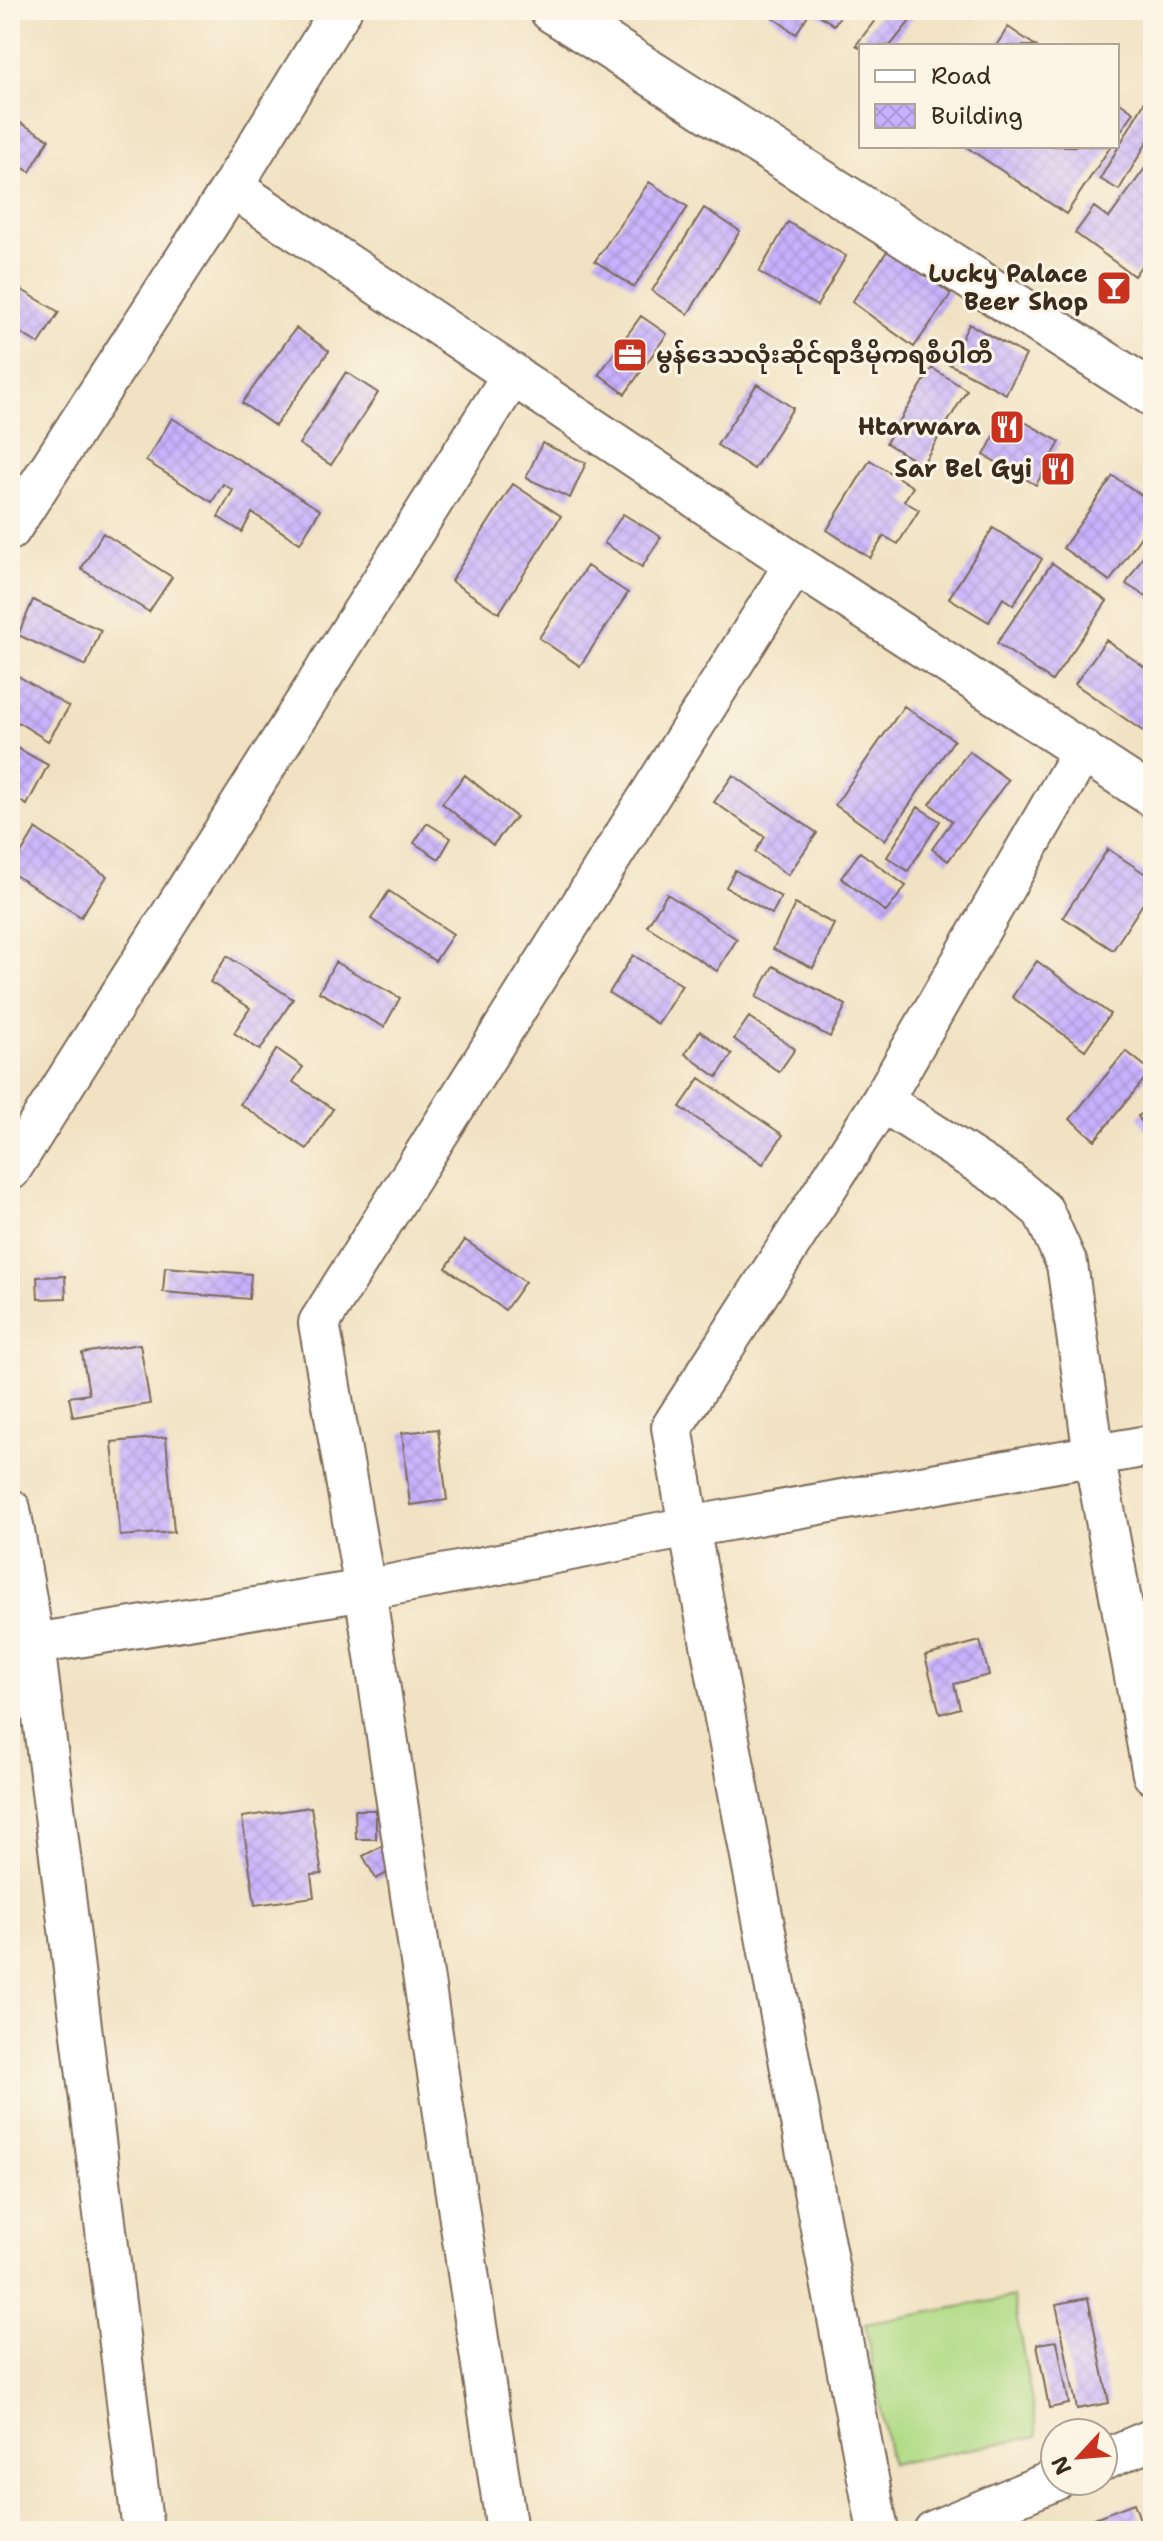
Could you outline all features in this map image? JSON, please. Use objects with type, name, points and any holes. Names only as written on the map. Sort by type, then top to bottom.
[{"type":"main road","points":[[552,10],[1153,394]]},
{"type":"street","points":[[10,530],[232,187],[341,10]]},
{"type":"street","points":[[232,187],[795,564],[1153,797]]},
{"type":"street","points":[[10,1170],[513,374]]},
{"type":"street","points":[[507,2531],[365,1590],[319,1323],[795,564]]},
{"type":"street","points":[[878,2531],[672,1427],[882,1101],[1083,750]]},
{"type":"street","points":[[882,1101],[1010,1183],[1043,1211],[1067,1264],[1094,1455],[1153,1774]]},
{"type":"street","points":[[22,1646],[365,1590],[689,1527],[1153,1445]]},
{"type":"street","points":[[10,1509],[22,1646],[143,2531]]},
{"type":"street","points":[[1119,2453],[1153,2439]]},
{"type":"street","points":[[934,2531],[1039,2487]]},
{"type":"green space","points":[[1013,2297],[1038,2436],[891,2464],[865,2324]]},
{"type":"building","points":[[771,10],[811,10],[796,34],[768,14]]},
{"type":"building","points":[[812,10],[844,10],[834,25]]},
{"type":"building","points":[[883,10],[919,10],[892,44],[859,44],[859,47],[856,45]]},
{"type":"building","points":[[1008,27],[1033,44],[997,44]]},
{"type":"building","points":[[1119,101],[1134,112],[1119,134]]},
{"type":"building","points":[[1145,101],[1153,106],[1153,132],[1119,190],[1100,179]]},
{"type":"building","points":[[10,117],[49,139],[30,172],[10,161]]},
{"type":"building","points":[[968,148],[1110,148],[1066,214]]},
{"type":"building","points":[[1153,157],[1153,249],[1134,276],[1075,233],[1094,207],[1109,218]]},
{"type":"building","points":[[649,182],[688,207],[634,287],[595,261]]},
{"type":"building","points":[[704,208],[740,231],[688,314],[652,291]]},
{"type":"building","points":[[788,222],[846,256],[817,306],[759,272]]},
{"type":"building","points":[[888,250],[951,294],[914,347],[852,302]]},
{"type":"building","points":[[10,283],[59,312],[39,344],[10,327]]},
{"type":"building","points":[[641,316],[667,334],[625,394],[599,374]]},
{"type":"building","points":[[969,324],[1026,355],[1006,394],[949,364]]},
{"type":"building","points":[[296,328],[329,351],[275,426],[242,403]]},
{"type":"building","points":[[932,368],[967,390],[922,465],[886,443]]},
{"type":"building","points":[[346,372],[378,393],[331,465],[299,444]]},
{"type":"building","points":[[757,384],[793,408],[754,469],[717,445]]},
{"type":"building","points":[[1007,412],[1060,442],[1036,485],[984,455]]},
{"type":"building","points":[[172,418],[320,510],[300,543],[252,513],[242,532],[218,517],[233,490],[223,484],[212,502],[146,461]]},
{"type":"building","points":[[542,443],[586,463],[570,498],[526,478]]},
{"type":"building","points":[[870,460],[913,487],[904,501],[919,510],[898,544],[884,536],[870,558],[827,530]]},
{"type":"building","points":[[1113,476],[1153,503],[1153,519],[1110,581],[1063,548]]},
{"type":"building","points":[[513,484],[561,516],[499,613],[451,581]]},
{"type":"building","points":[[623,514],[661,537],[642,567],[604,543]]},
{"type":"building","points":[[993,528],[1042,559],[1013,605],[1003,598],[989,622],[949,598]]},
{"type":"building","points":[[103,533],[172,577],[149,612],[81,569]]},
{"type":"building","points":[[1153,540],[1153,601],[1126,584]]},
{"type":"building","points":[[1052,563],[1107,601],[1052,681],[997,643]]},
{"type":"building","points":[[587,566],[628,593],[580,666],[539,638]]},
{"type":"building","points":[[33,600],[101,630],[86,666],[18,635]]},
{"type":"building","points":[[1106,640],[1153,673],[1153,738],[1075,684]]},
{"type":"building","points":[[10,671],[69,707],[48,741],[10,717]]},
{"type":"building","points":[[904,706],[954,740],[885,840],[835,805]]},
{"type":"building","points":[[10,744],[48,765],[27,805],[10,795]]},
{"type":"building","points":[[969,751],[1008,780],[948,861],[932,849],[952,821],[930,804]]},
{"type":"building","points":[[465,775],[516,817],[493,845],[442,803]]},
{"type":"building","points":[[733,775],[817,833],[788,875],[755,852],[765,837],[714,802]]},
{"type":"building","points":[[918,807],[940,821],[908,871],[887,857]]},
{"type":"building","points":[[10,817],[18,822],[10,836]]},
{"type":"building","points":[[427,823],[451,838],[439,859],[414,843]]},
{"type":"building","points":[[36,829],[107,876],[81,917],[10,872]]},
{"type":"building","points":[[1108,849],[1153,879],[1153,888],[1113,950],[1063,917]]},
{"type":"building","points":[[860,852],[906,886],[886,912],[841,878]]},
{"type":"building","points":[[735,870],[781,897],[772,914],[726,887]]},
{"type":"building","points":[[389,891],[453,934],[435,961],[371,919]]},
{"type":"building","points":[[667,894],[737,939],[717,971],[647,926]]},
{"type":"building","points":[[795,904],[834,924],[813,968],[773,949]]},
{"type":"building","points":[[633,955],[682,985],[658,1024],[609,993]]},
{"type":"building","points":[[227,956],[293,999],[260,1050],[234,1033],[250,1008],[210,982]]},
{"type":"building","points":[[1037,961],[1110,1014],[1085,1050],[1012,997]]},
{"type":"building","points":[[335,962],[400,998],[384,1027],[319,992]]},
{"type":"building","points":[[773,966],[846,1005],[830,1037],[756,997]]},
{"type":"building","points":[[749,1017],[795,1049],[779,1072],[734,1039]]},
{"type":"building","points":[[700,1031],[732,1054],[717,1077],[685,1054]]},
{"type":"building","points":[[277,1049],[303,1067],[293,1082],[333,1109],[307,1149],[240,1104]]},
{"type":"building","points":[[1126,1051],[1151,1071],[1095,1140],[1070,1119]]},
{"type":"building","points":[[700,1078],[783,1135],[763,1164],[680,1107]]},
{"type":"building","points":[[1153,1107],[1153,1141],[1138,1116]]},
{"type":"building","points":[[465,1240],[525,1282],[505,1310],[446,1268]]},
{"type":"building","points":[[165,1267],[251,1274],[249,1299],[163,1292]]},
{"type":"building","points":[[65,1276],[66,1298],[38,1299],[37,1277]]},
{"type":"building","points":[[140,1344],[150,1404],[73,1417],[69,1397],[89,1394],[82,1353]]},
{"type":"building","points":[[438,1429],[447,1500],[410,1505],[402,1433]]},
{"type":"building","points":[[166,1437],[174,1532],[120,1536],[112,1442]]},
{"type":"building","points":[[980,1641],[989,1675],[954,1684],[960,1708],[940,1714],[925,1656]]},
{"type":"building","points":[[311,1807],[322,1874],[311,1875],[314,1897],[255,1905],[242,1817]]},
{"type":"building","points":[[355,1810],[376,1810],[376,1839],[356,1839]]},
{"type":"building","points":[[382,1846],[395,1869],[376,1879],[363,1856]]},
{"type":"building","points":[[1088,2298],[1109,2403],[1077,2409],[1056,2304]]},
{"type":"building","points":[[1057,2341],[1069,2404],[1049,2408],[1037,2344]]},
{"type":"building","points":[[1134,2503],[1144,2531],[1085,2531],[1081,2523]]},
{"type":"place","name":"Lucky Palace Beer Shop","points":[[1114,288]]},
{"type":"place","name":"မွန်ဒေသလုံးဆိုင်ရာဒီမိုကရစီပါတီ","points":[[630,355]]},
{"type":"place","name":"Htarwara","points":[[1007,427]]},
{"type":"place","name":"Sar Bel Gyi","points":[[1058,469]]}]
